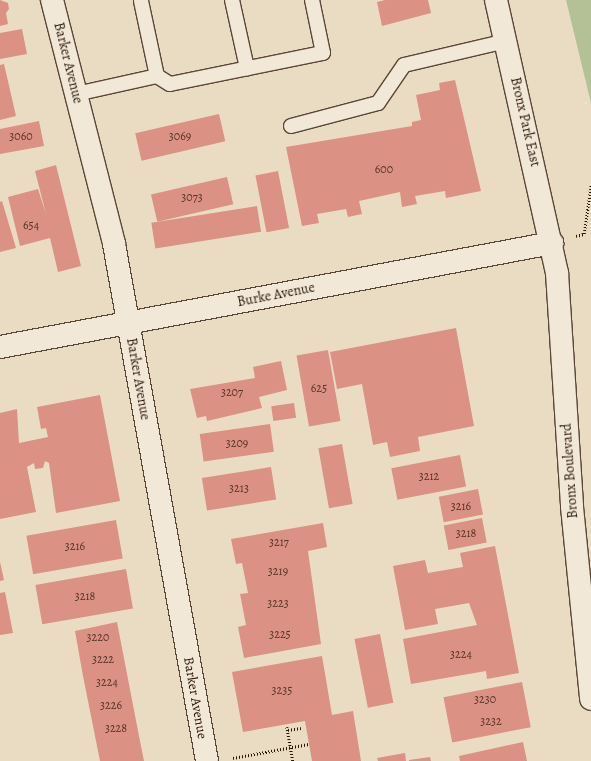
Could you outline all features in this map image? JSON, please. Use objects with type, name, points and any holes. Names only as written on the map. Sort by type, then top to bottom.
[{"type":"street","name":"Barker Avenue","points":[[52,0],[114,244],[128,323],[216,760]]},
{"type":"street","name":"Bronx Park East","points":[[496,0],[552,243]]},
{"type":"street","name":"Burke Avenue","points":[[0,347],[552,243]]},
{"type":"street","name":"Bronx Boulevard","points":[[552,243],[561,301],[572,507],[591,699]]},
{"type":"lane","points":[[232,0],[247,68]]},
{"type":"lane","points":[[76,94],[157,76],[170,84],[323,53],[312,0]]},
{"type":"lane","points":[[141,1],[157,76]]},
{"type":"lane","points":[[290,126],[378,103],[404,65],[506,41]]},
{"type":"path","points":[[552,243],[584,234],[591,186]]},
{"type":"path","points":[[293,761],[288,728],[301,728]]},
{"type":"path","points":[[216,760],[309,744]]},
{"type":"green space","points":[[566,0],[591,0],[591,103]]},
{"type":"building","points":[[0,0],[8,3],[9,9],[6,13],[8,24],[0,26]]},
{"type":"building","points":[[385,0],[428,0],[431,13],[382,26],[377,2]]},
{"type":"building","points":[[22,29],[27,54],[0,59],[0,33]]},
{"type":"building","points":[[4,64],[16,116],[0,120],[0,65]]},
{"type":"building","points":[[455,80],[481,191],[446,198],[445,191],[415,196],[417,204],[402,207],[400,192],[359,201],[362,214],[348,217],[346,209],[317,214],[319,223],[302,226],[286,147],[412,126],[412,122],[421,120],[416,95],[440,90],[439,83]]},
{"type":"building","points":[[219,114],[225,141],[142,161],[135,133]]},
{"type":"building","points":[[39,121],[44,146],[0,154],[0,129]]},
{"type":"building","points":[[56,165],[81,266],[58,272],[50,238],[20,246],[8,197],[38,189],[46,214],[35,171]]},
{"type":"building","points":[[278,171],[289,228],[266,232],[255,175]]},
{"type":"building","points":[[227,177],[233,204],[157,222],[151,195]]},
{"type":"building","points":[[2,201],[16,248],[0,252],[0,202]]},
{"type":"building","points":[[257,206],[261,232],[155,248],[151,223]]},
{"type":"building","points":[[456,328],[474,426],[418,437],[420,451],[390,457],[387,442],[373,445],[362,384],[337,389],[330,352]]},
{"type":"building","points":[[328,350],[341,421],[309,426],[296,356]]},
{"type":"building","points":[[281,361],[287,390],[259,397],[262,408],[207,421],[206,416],[197,418],[190,389],[255,378],[253,367]]},
{"type":"building","points":[[100,395],[120,501],[56,513],[49,463],[45,461],[43,468],[35,469],[34,463],[27,467],[36,512],[0,519],[0,413],[17,409],[19,443],[48,437],[46,428],[41,429],[37,407]]},
{"type":"building","points":[[294,403],[296,418],[273,421],[271,406]]},
{"type":"building","points":[[270,424],[274,452],[204,462],[200,434]]},
{"type":"building","points":[[342,444],[353,504],[329,508],[318,448]]},
{"type":"building","points":[[460,455],[466,486],[397,500],[391,468]]},
{"type":"building","points":[[271,467],[276,500],[207,511],[202,478]]},
{"type":"building","points":[[478,489],[483,515],[444,522],[439,497]]},
{"type":"building","points":[[482,518],[487,543],[448,550],[444,525]]},
{"type":"building","points":[[116,520],[123,558],[33,574],[26,536]]},
{"type":"building","points":[[323,523],[327,547],[308,551],[321,644],[244,658],[238,627],[246,625],[240,594],[248,593],[242,563],[236,564],[231,539]]},
{"type":"building","points":[[495,546],[519,673],[487,679],[486,671],[411,684],[403,639],[477,625],[469,603],[435,609],[438,624],[405,630],[393,566],[425,560],[428,573],[463,567],[460,553]]},
{"type":"building","points":[[0,562],[4,580],[0,581]]},
{"type":"building","points":[[126,569],[133,608],[42,624],[35,585]]},
{"type":"building","points":[[5,592],[13,633],[0,635],[0,593]]},
{"type":"building","points":[[117,622],[144,761],[100,761],[83,676],[75,631]]},
{"type":"building","points":[[380,634],[393,703],[368,708],[354,639]]},
{"type":"building","points":[[322,656],[332,715],[353,711],[361,761],[312,761],[305,721],[243,732],[232,672]]},
{"type":"building","points":[[522,682],[531,727],[452,742],[443,697]]},
{"type":"building","points":[[523,742],[527,761],[460,761],[459,756]]},
{"type":"building","points":[[405,753],[406,761],[378,761],[377,758]]},
{"type":"building","points":[[430,757],[431,761],[409,761],[409,760]]}]
